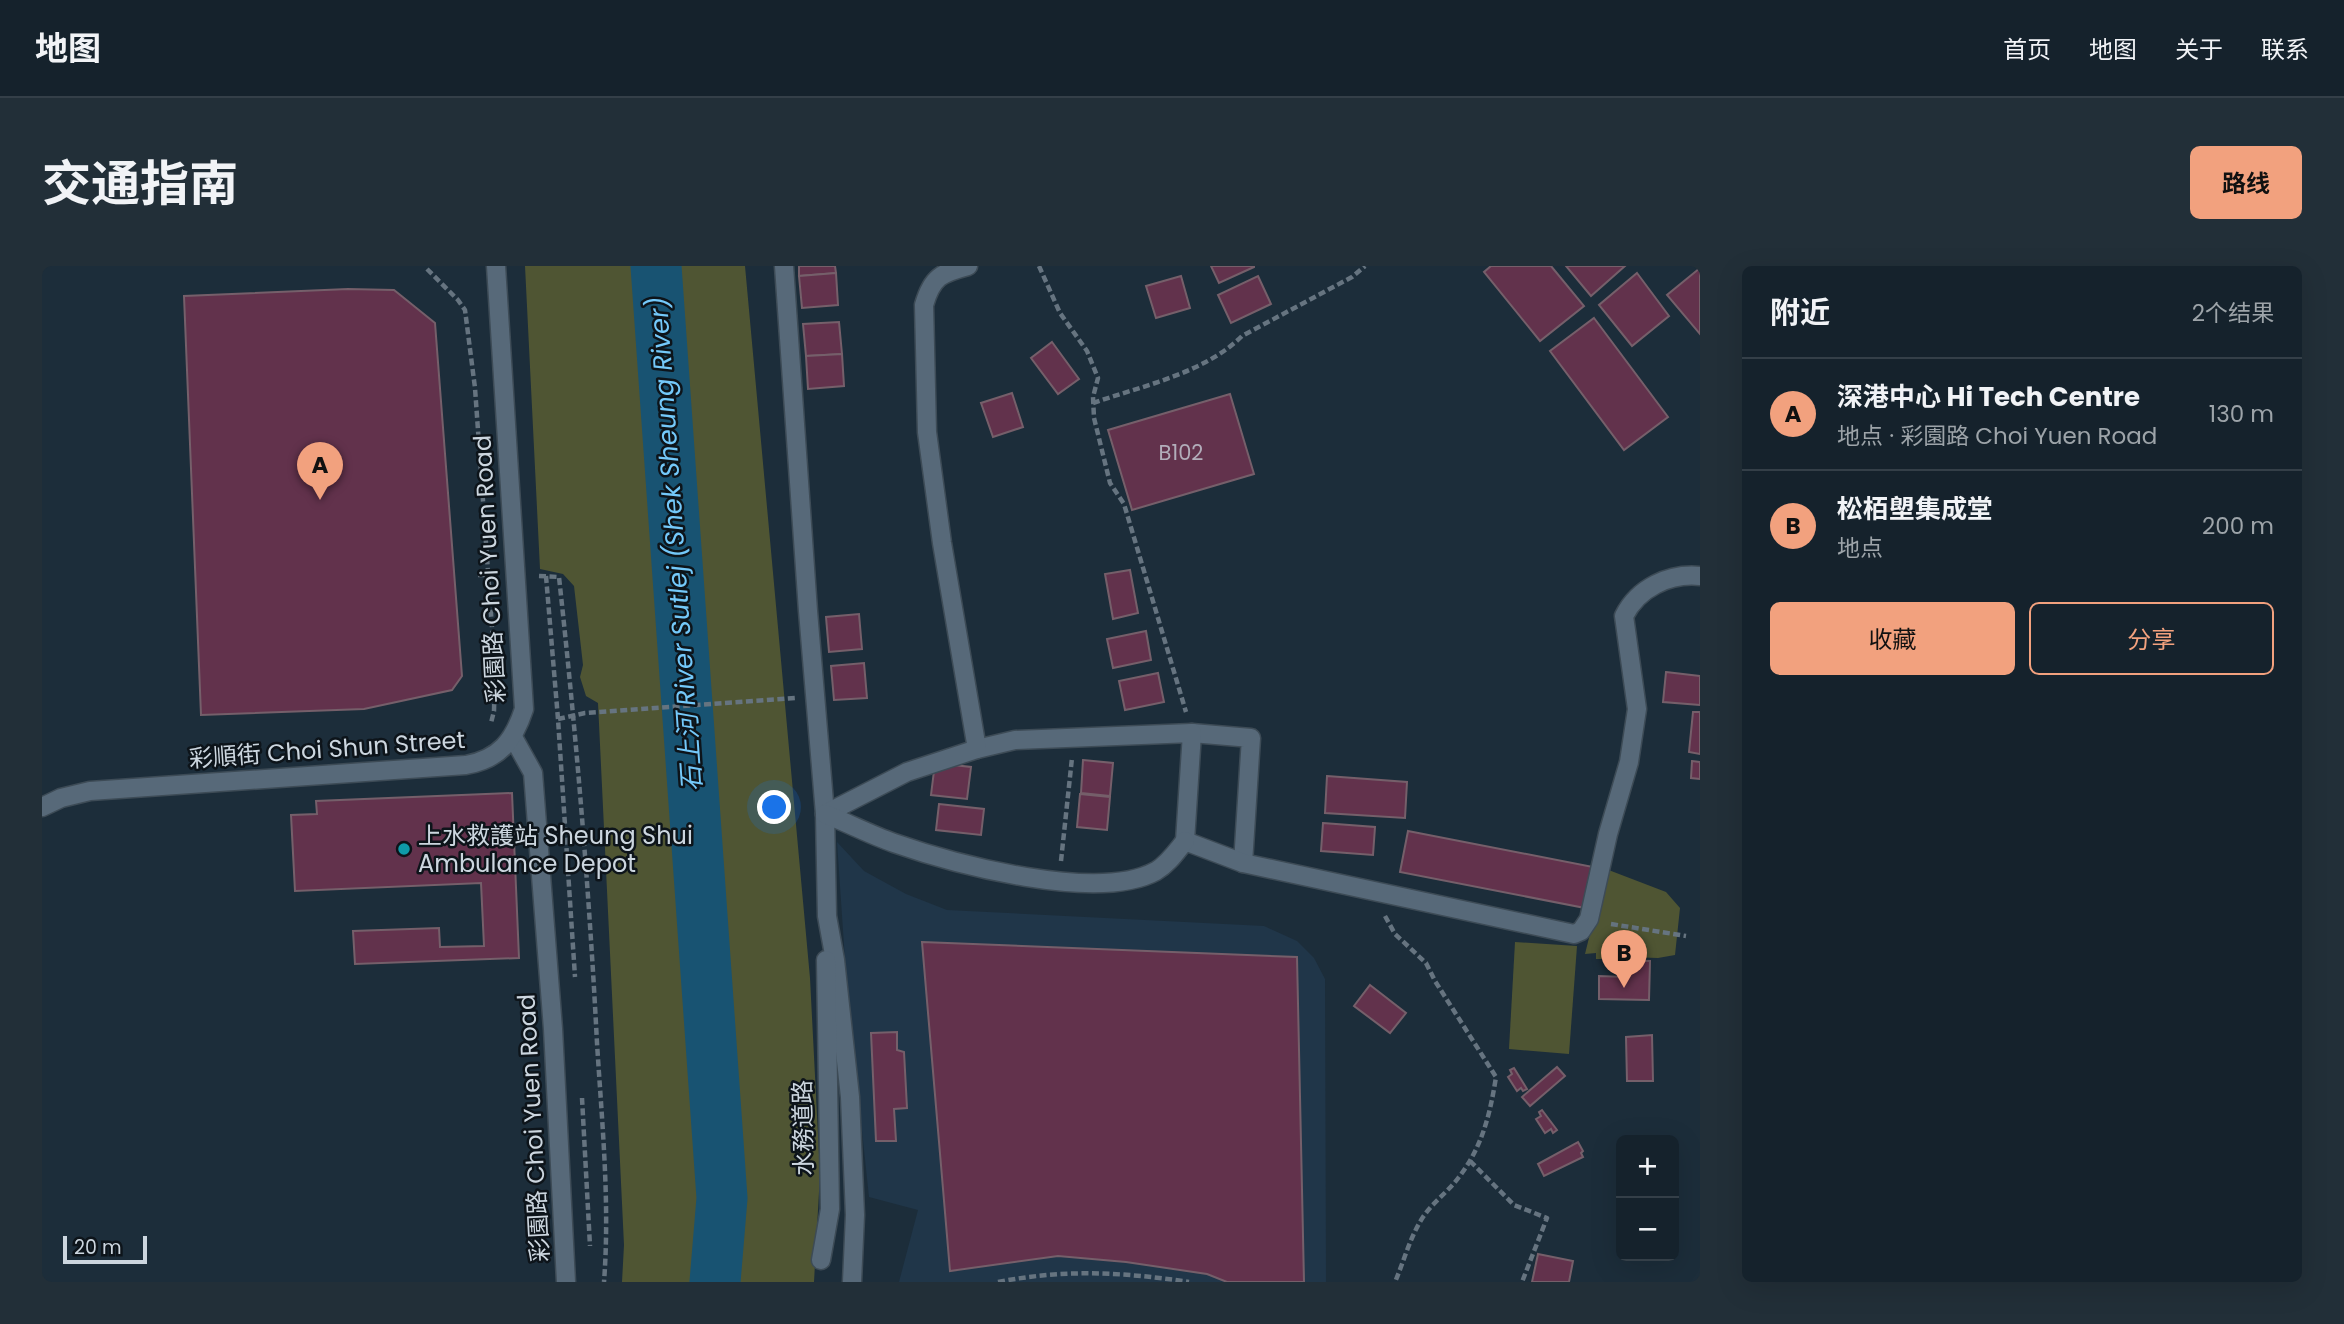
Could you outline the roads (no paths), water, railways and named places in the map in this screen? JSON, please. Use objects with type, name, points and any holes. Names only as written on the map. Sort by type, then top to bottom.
[{"type":"street","name":"彩園路 Choi Yuen Road","points":[[496,266],[524,709],[513,737],[533,773],[554,1029],[566,1282]]},
{"type":"street","points":[[785,266],[808,611],[825,814],[827,916],[835,960],[850,1097],[855,1215],[852,1282]]},
{"type":"street","points":[[968,266],[937,278],[926,296],[926,432],[977,749]]},
{"type":"street","points":[[1185,841],[1243,863],[1574,934],[1581,931],[1589,919],[1608,834],[1629,762],[1637,709],[1624,616],[1637,595],[1665,580],[1686,575],[1700,576]]},
{"type":"street","points":[[825,814],[907,772],[977,749],[1015,740],[1192,733],[1251,738],[1243,863]]},
{"type":"street","points":[[825,814],[892,842],[962,864],[1058,881],[1102,884],[1152,873],[1165,866],[1185,841],[1192,733]]},
{"type":"street","name":"彩順街 Choi Shun Street","points":[[42,807],[61,798],[90,791],[466,765],[482,762],[513,737]]},
{"type":"street","name":"水務道路","points":[[821,1260],[830,1209],[825,994],[827,916]]},
{"type":"waterway","name":"石上河 River Sutlej (Shek Sheung River)","points":[[656,266],[722,1198],[715,1282]]},
{"type":"place","name":"深港中心 Hi Tech Centre","points":[[320,500]]},
{"type":"place","name":"上水救護站 Sheung Shui Ambulance Depot","points":[[404,849]]},
{"type":"place","name":"松栢塱集成堂","points":[[1624,988]]}]
